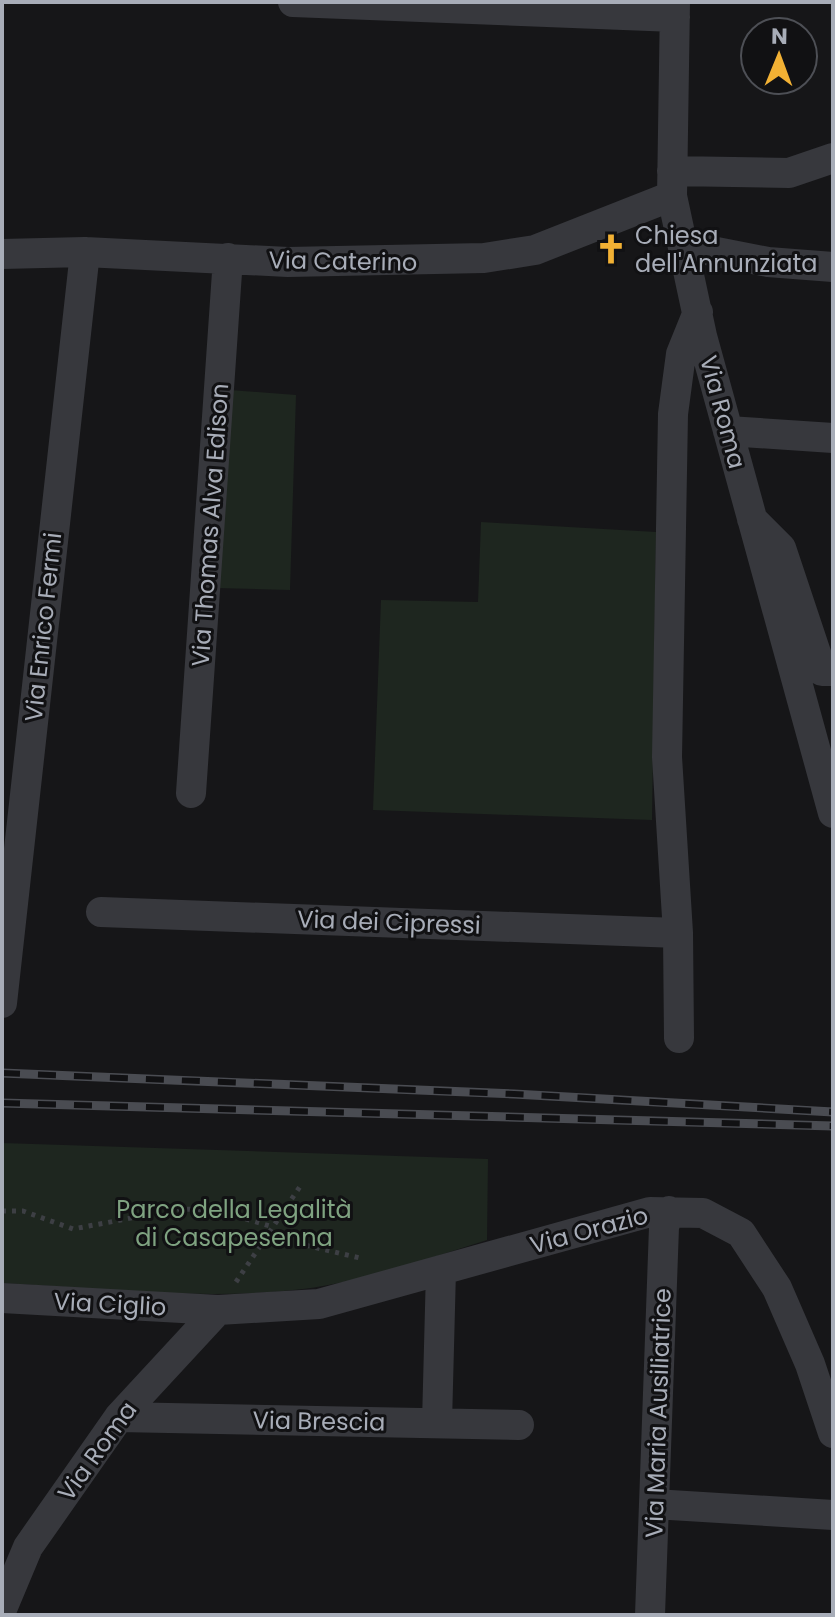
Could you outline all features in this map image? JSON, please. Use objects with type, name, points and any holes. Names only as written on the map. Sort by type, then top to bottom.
[{"type":"street","points":[[293,2],[675,9]]},
{"type":"street","name":"Via Roma","points":[[675,9],[672,184],[698,312],[728,431],[833,813]]},
{"type":"street","points":[[672,184],[789,173],[833,158]]},
{"type":"street","name":"Via Caterino","points":[[2,254],[85,252],[398,262],[484,258],[535,250],[672,184]]},
{"type":"street","points":[[686,246],[768,262],[833,267]]},
{"type":"street","name":"Via Enrico Fermi","points":[[2,1003],[85,252]]},
{"type":"street","name":"Via Thomas Alva Edison","points":[[191,793],[228,258]]},
{"type":"street","points":[[679,1038],[678,933],[667,757],[673,414],[681,354],[698,312]]},
{"type":"street","points":[[728,431],[833,438]]},
{"type":"street","points":[[751,518],[781,548],[822,671],[833,671]]},
{"type":"street","name":"Via dei Cipressi","points":[[101,912],[678,933]]},
{"type":"street","name":"Via Maria Ausiliatrice","points":[[650,1615],[664,1227],[669,1211]]},
{"type":"street","name":"Via Orazio","points":[[218,1310],[319,1304],[650,1212],[703,1213],[741,1233],[777,1288],[810,1364],[833,1433]]},
{"type":"street","points":[[437,1423],[441,1270]]},
{"type":"street","name":"Via Ciglio","points":[[2,1298],[218,1310]]},
{"type":"street","name":"Via Roma","points":[[2,1609],[28,1547],[119,1417],[218,1310]]},
{"type":"street","name":"Via Brescia","points":[[119,1417],[519,1425]]},
{"type":"street","points":[[654,1504],[833,1515]]},
{"type":"path","points":[[218,1310],[301,1185]]},
{"type":"path","points":[[2,1211],[23,1211],[73,1229],[86,1229],[179,1209],[216,1210],[273,1227]]},
{"type":"path","points":[[267,1236],[364,1259]]},
{"type":"green space","points":[[230,390],[296,395],[290,590],[217,588]]},
{"type":"green space","points":[[481,522],[656,532],[652,820],[373,810],[381,600],[478,602]]},
{"type":"green space","name":"Parco della Legalità di Casapesenna","points":[[2,1143],[488,1159],[487,1240],[396,1269],[303,1289],[228,1294],[2,1283]]},
{"type":"railway","points":[[2,1073],[514,1094],[833,1112]]},
{"type":"railway","points":[[2,1103],[833,1126]]},
{"type":"place","name":"Chiesa dell'Annunziata","points":[[611,249]]}]
